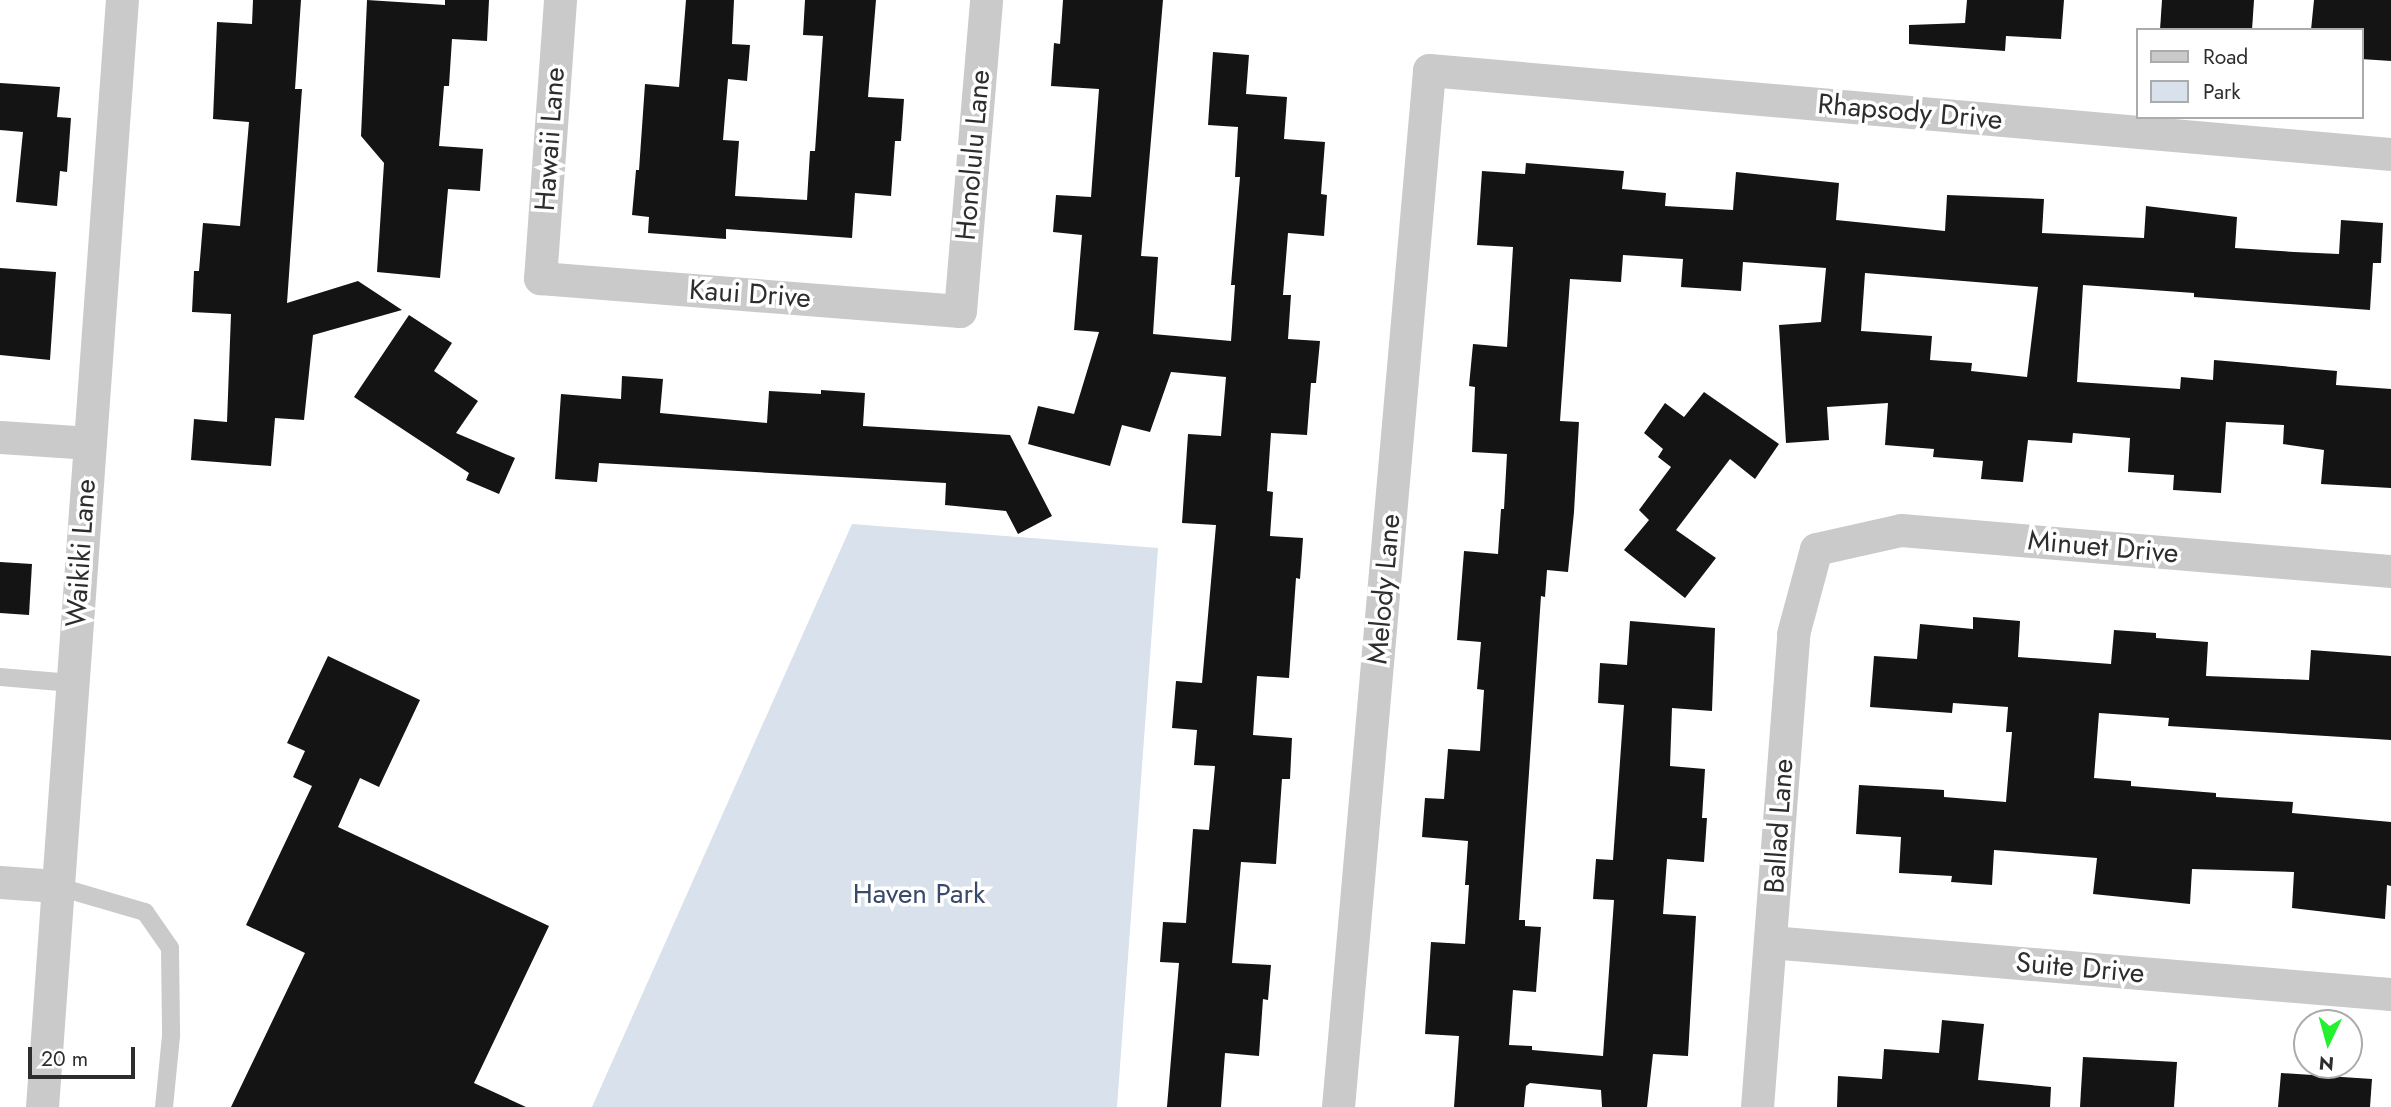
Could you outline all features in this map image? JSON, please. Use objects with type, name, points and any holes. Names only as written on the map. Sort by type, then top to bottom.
[{"type":"street","name":"Waikiki Lane","points":[[42,1107],[122,0]]},
{"type":"street","name":"Hawaii Lane","points":[[540,278],[560,0]]},
{"type":"street","name":"Honolulu Lane","points":[[960,311],[986,0]]},
{"type":"street","name":"Rhapsody Drive","points":[[1429,70],[2391,154]]},
{"type":"street","name":"Melody Lane","points":[[1338,1107],[1429,70]]},
{"type":"street","name":"Kaui Drive","points":[[540,278],[960,311]]},
{"type":"street","points":[[0,437],[90,443]]},
{"type":"street","name":"Minuet Drive","points":[[1816,549],[1900,530],[2391,571]]},
{"type":"street","name":"Ballad Lane","points":[[1757,1107],[1793,634],[1816,549]]},
{"type":"street","points":[[0,882],[56,886]]},
{"type":"street","name":"Suite Drive","points":[[1770,943],[2391,994]]},
{"type":"lane","points":[[0,677],[72,683]]},
{"type":"lane","points":[[56,886],[145,912],[170,948],[171,1035],[164,1107]]},
{"type":"green space","name":"Haven Park","points":[[852,524],[1158,548],[1117,1107],[592,1107]]},
{"type":"building","points":[[253,0],[301,0],[295,89],[302,89],[287,303],[358,281],[402,310],[313,335],[304,420],[275,418],[271,466],[191,460],[194,419],[227,422],[231,314],[192,312],[194,271],[199,271],[203,223],[240,226],[249,122],[213,119],[217,22],[252,24]]},
{"type":"building","points":[[367,0],[445,5],[445,0],[489,0],[487,41],[452,39],[449,86],[444,86],[439,146],[483,149],[480,191],[448,189],[440,278],[377,272],[384,163],[361,136]]},
{"type":"building","points":[[686,0],[734,0],[732,44],[750,45],[747,81],[728,79],[723,140],[739,141],[735,196],[807,200],[810,151],[815,151],[823,36],[803,35],[805,0],[876,0],[868,97],[904,99],[901,141],[895,141],[891,196],[855,193],[852,238],[726,229],[726,239],[648,233],[649,217],[632,215],[636,170],[639,170],[645,84],[679,87]]},
{"type":"building","points":[[1063,0],[1163,0],[1141,256],[1158,257],[1153,334],[1231,341],[1235,285],[1231,285],[1240,177],[1235,177],[1238,127],[1208,125],[1213,52],[1249,55],[1246,94],[1287,97],[1284,139],[1325,142],[1321,194],[1327,195],[1324,236],[1288,233],[1283,295],[1291,295],[1288,339],[1320,341],[1316,383],[1311,383],[1307,435],[1271,433],[1267,491],[1273,492],[1270,536],[1303,538],[1300,579],[1296,578],[1289,678],[1257,676],[1253,735],[1292,738],[1290,779],[1282,779],[1276,864],[1241,862],[1232,963],[1271,965],[1268,1000],[1263,999],[1259,1056],[1225,1053],[1221,1107],[1167,1107],[1179,963],[1160,962],[1163,922],[1186,923],[1193,829],[1209,830],[1215,766],[1194,765],[1197,730],[1172,728],[1176,681],[1202,683],[1216,525],[1182,523],[1188,434],[1221,436],[1226,377],[1171,372],[1150,432],[1122,425],[1110,466],[1028,444],[1038,406],[1074,414],[1099,332],[1074,330],[1082,235],[1053,232],[1056,195],[1091,197],[1099,89],[1051,86],[1054,43],[1060,44]]},
{"type":"building","points":[[1967,0],[2064,0],[2061,39],[2006,36],[2005,51],[1909,44],[1909,25],[1965,23]]},
{"type":"building","points":[[2162,0],[2254,0],[2252,28],[2160,28]]},
{"type":"building","points":[[2314,0],[2391,0],[2391,61],[2363,59],[2363,28],[2311,28]]},
{"type":"building","points":[[0,83],[60,87],[57,117],[71,118],[67,172],[60,171],[57,206],[16,202],[23,132],[0,130]]},
{"type":"building","points":[[1526,163],[1624,171],[1622,189],[1666,193],[1665,206],[1733,210],[1736,172],[1839,183],[1836,220],[1945,231],[1947,195],[2044,199],[2042,233],[2144,238],[2146,206],[2237,217],[2235,248],[2294,252],[2339,254],[2341,220],[2383,223],[2381,263],[2373,263],[2370,310],[2194,297],[2194,293],[2083,285],[2077,382],[2180,389],[2181,377],[2213,380],[2214,360],[2337,371],[2336,385],[2391,389],[2391,488],[2321,484],[2324,450],[2283,444],[2284,425],[2226,422],[2221,493],[2173,490],[2174,475],[2128,472],[2130,438],[2073,433],[2072,443],[2028,440],[2023,482],[1981,479],[1983,461],[1933,457],[1934,449],[1885,445],[1888,403],[1827,407],[1829,440],[1786,443],[1779,325],[1821,322],[1826,268],[1743,262],[1741,291],[1681,287],[1683,259],[1623,255],[1621,282],[1570,279],[1560,421],[1579,422],[1574,512],[1568,572],[1547,570],[1545,597],[1541,596],[1519,920],[1525,920],[1525,926],[1541,927],[1536,992],[1513,990],[1509,1045],[1532,1046],[1532,1050],[1603,1056],[1614,900],[1593,899],[1596,859],[1613,860],[1624,705],[1598,703],[1600,663],[1627,665],[1630,621],[1715,628],[1712,711],[1672,708],[1670,766],[1705,769],[1702,818],[1707,818],[1704,862],[1667,859],[1663,914],[1696,916],[1688,1056],[1653,1054],[1647,1107],[1602,1107],[1601,1090],[1530,1083],[1526,1086],[1524,1107],[1454,1107],[1459,1036],[1425,1034],[1431,942],[1465,944],[1469,885],[1465,885],[1468,841],[1422,837],[1425,798],[1444,799],[1448,749],[1480,751],[1484,690],[1477,689],[1481,642],[1457,640],[1464,551],[1498,554],[1501,509],[1504,509],[1507,454],[1472,452],[1475,387],[1469,386],[1473,344],[1507,347],[1513,247],[1477,245],[1482,171],[1525,174]],"holes":[[[1865,273],[2038,287],[2027,377],[1971,371],[1972,363],[1930,360],[1932,336],[1861,331]]]},
{"type":"building","points":[[0,268],[56,272],[50,360],[0,355]]},
{"type":"building","points":[[409,315],[452,343],[434,371],[478,401],[456,433],[515,458],[499,494],[466,480],[469,473],[354,397]]},
{"type":"building","points":[[622,376],[663,379],[660,413],[767,423],[769,391],[821,394],[821,390],[865,393],[863,426],[1010,435],[1052,516],[1018,534],[1006,511],[945,505],[946,483],[599,463],[597,482],[555,479],[561,394],[621,399]]},
{"type":"building","points":[[1704,392],[1779,444],[1755,479],[1730,459],[1676,530],[1716,558],[1685,598],[1624,550],[1649,520],[1639,510],[1671,467],[1658,457],[1663,449],[1644,433],[1665,403],[1684,417]]},
{"type":"building","points":[[0,562],[32,564],[29,615],[0,613]]},
{"type":"building","points":[[1973,617],[2020,621],[2018,657],[2111,664],[2114,630],[2156,633],[2156,638],[2208,642],[2206,676],[2309,680],[2311,650],[2391,656],[2391,740],[2168,726],[2169,718],[2099,713],[2094,778],[2131,781],[2131,786],[2216,793],[2216,797],[2293,802],[2292,813],[2391,822],[2391,886],[2387,885],[2385,919],[2292,908],[2294,872],[2192,869],[2190,904],[2093,894],[2097,858],[1994,850],[1992,885],[1951,882],[1952,876],[1899,873],[1901,837],[1856,834],[1859,785],[1944,790],[1944,797],[2006,802],[2012,732],[2006,732],[2008,707],[1953,703],[1952,713],[1870,707],[1874,656],[1917,659],[1920,624],[1973,629]]},
{"type":"building","points":[[328,656],[420,700],[379,787],[360,778],[338,827],[549,926],[474,1083],[526,1107],[231,1107],[305,953],[246,925],[312,786],[293,777],[305,751],[287,743]]},
{"type":"building","points":[[1942,1020],[1984,1024],[1978,1080],[2051,1087],[2050,1107],[1837,1107],[1838,1076],[1882,1079],[1884,1049],[1939,1053]]},
{"type":"building","points":[[2083,1057],[2177,1062],[2174,1107],[2080,1107]]},
{"type":"building","points":[[2281,1073],[2293,1074],[2293,1079],[2372,1079],[2370,1107],[2278,1107]]}]
